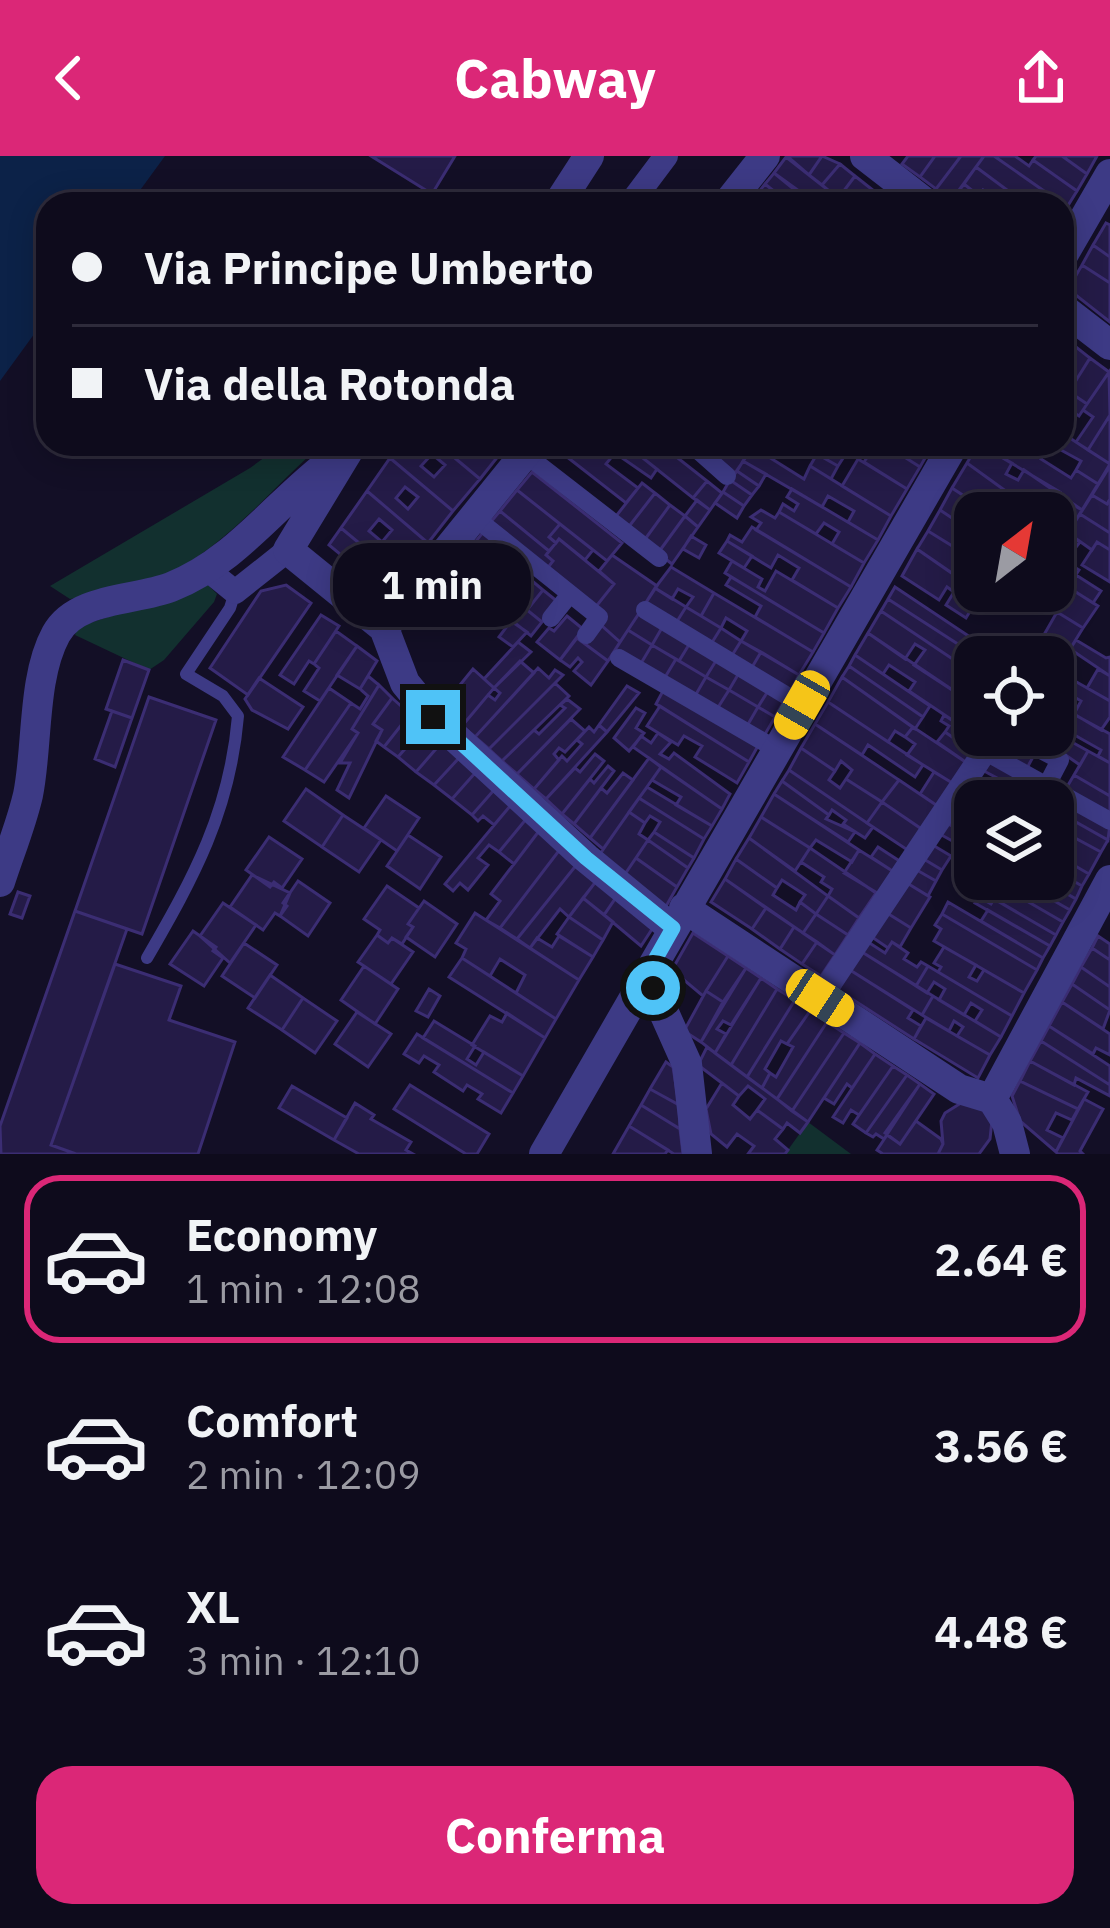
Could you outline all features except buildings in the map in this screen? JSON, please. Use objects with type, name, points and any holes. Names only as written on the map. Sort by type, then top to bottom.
[{"type":"street","points":[[566,192],[589,156]]},
{"type":"street","points":[[639,192],[666,156]]},
{"type":"street","points":[[736,192],[765,156]]},
{"type":"street","points":[[865,156],[912,192]]},
{"type":"street","points":[[1074,236],[1110,174]]},
{"type":"street","points":[[1074,317],[1110,345]]},
{"type":"street","points":[[0,883],[28,796],[46,658],[57,631],[73,614],[167,589],[208,570],[298,485],[337,456]]},
{"type":"street","points":[[208,570],[235,592],[287,550],[345,456]]},
{"type":"street","points":[[384,628],[523,456]]},
{"type":"street","points":[[537,456],[659,558]]},
{"type":"street","points":[[704,456],[727,476]]},
{"type":"street","points":[[544,1154],[947,456]]},
{"type":"street","points":[[473,516],[599,617],[586,635]]},
{"type":"street","points":[[287,550],[384,628],[405,683],[433,717],[586,858],[678,918],[820,998],[958,1089],[992,1099],[1007,1123],[1015,1154]]},
{"type":"street","points":[[551,618],[570,594]]},
{"type":"street","points":[[645,610],[802,705]]},
{"type":"street","points":[[619,658],[776,749]]},
{"type":"street","points":[[820,998],[982,756]]},
{"type":"street","points":[[993,756],[1038,780]]},
{"type":"street","points":[[1050,780],[1060,760],[1052,756]]},
{"type":"street","points":[[1074,800],[1110,821]]},
{"type":"street","points":[[992,1099],[1110,880]]},
{"type":"street","points":[[656,958],[653,988],[687,1064],[697,1154]]},
{"type":"street","points":[[626,1012],[646,1012],[671,1029]]},
{"type":"lane","points":[[148,958],[190,885],[229,786],[238,716],[223,696],[187,674],[230,608],[235,592]]},
{"type":"green space","points":[[266,456],[309,456],[227,534],[162,577],[70,599],[50,586]]},
{"type":"green space","points":[[207,584],[217,594],[214,602],[164,660],[149,670],[75,635],[78,627]]},
{"type":"green space","points":[[808,1122],[851,1154],[785,1154]]},
{"type":"water","points":[[0,156],[165,156],[139,192],[36,192],[36,332],[0,381]]},
{"type":"route","points":[[433,717],[586,858],[673,928],[656,958],[653,988]]}]
